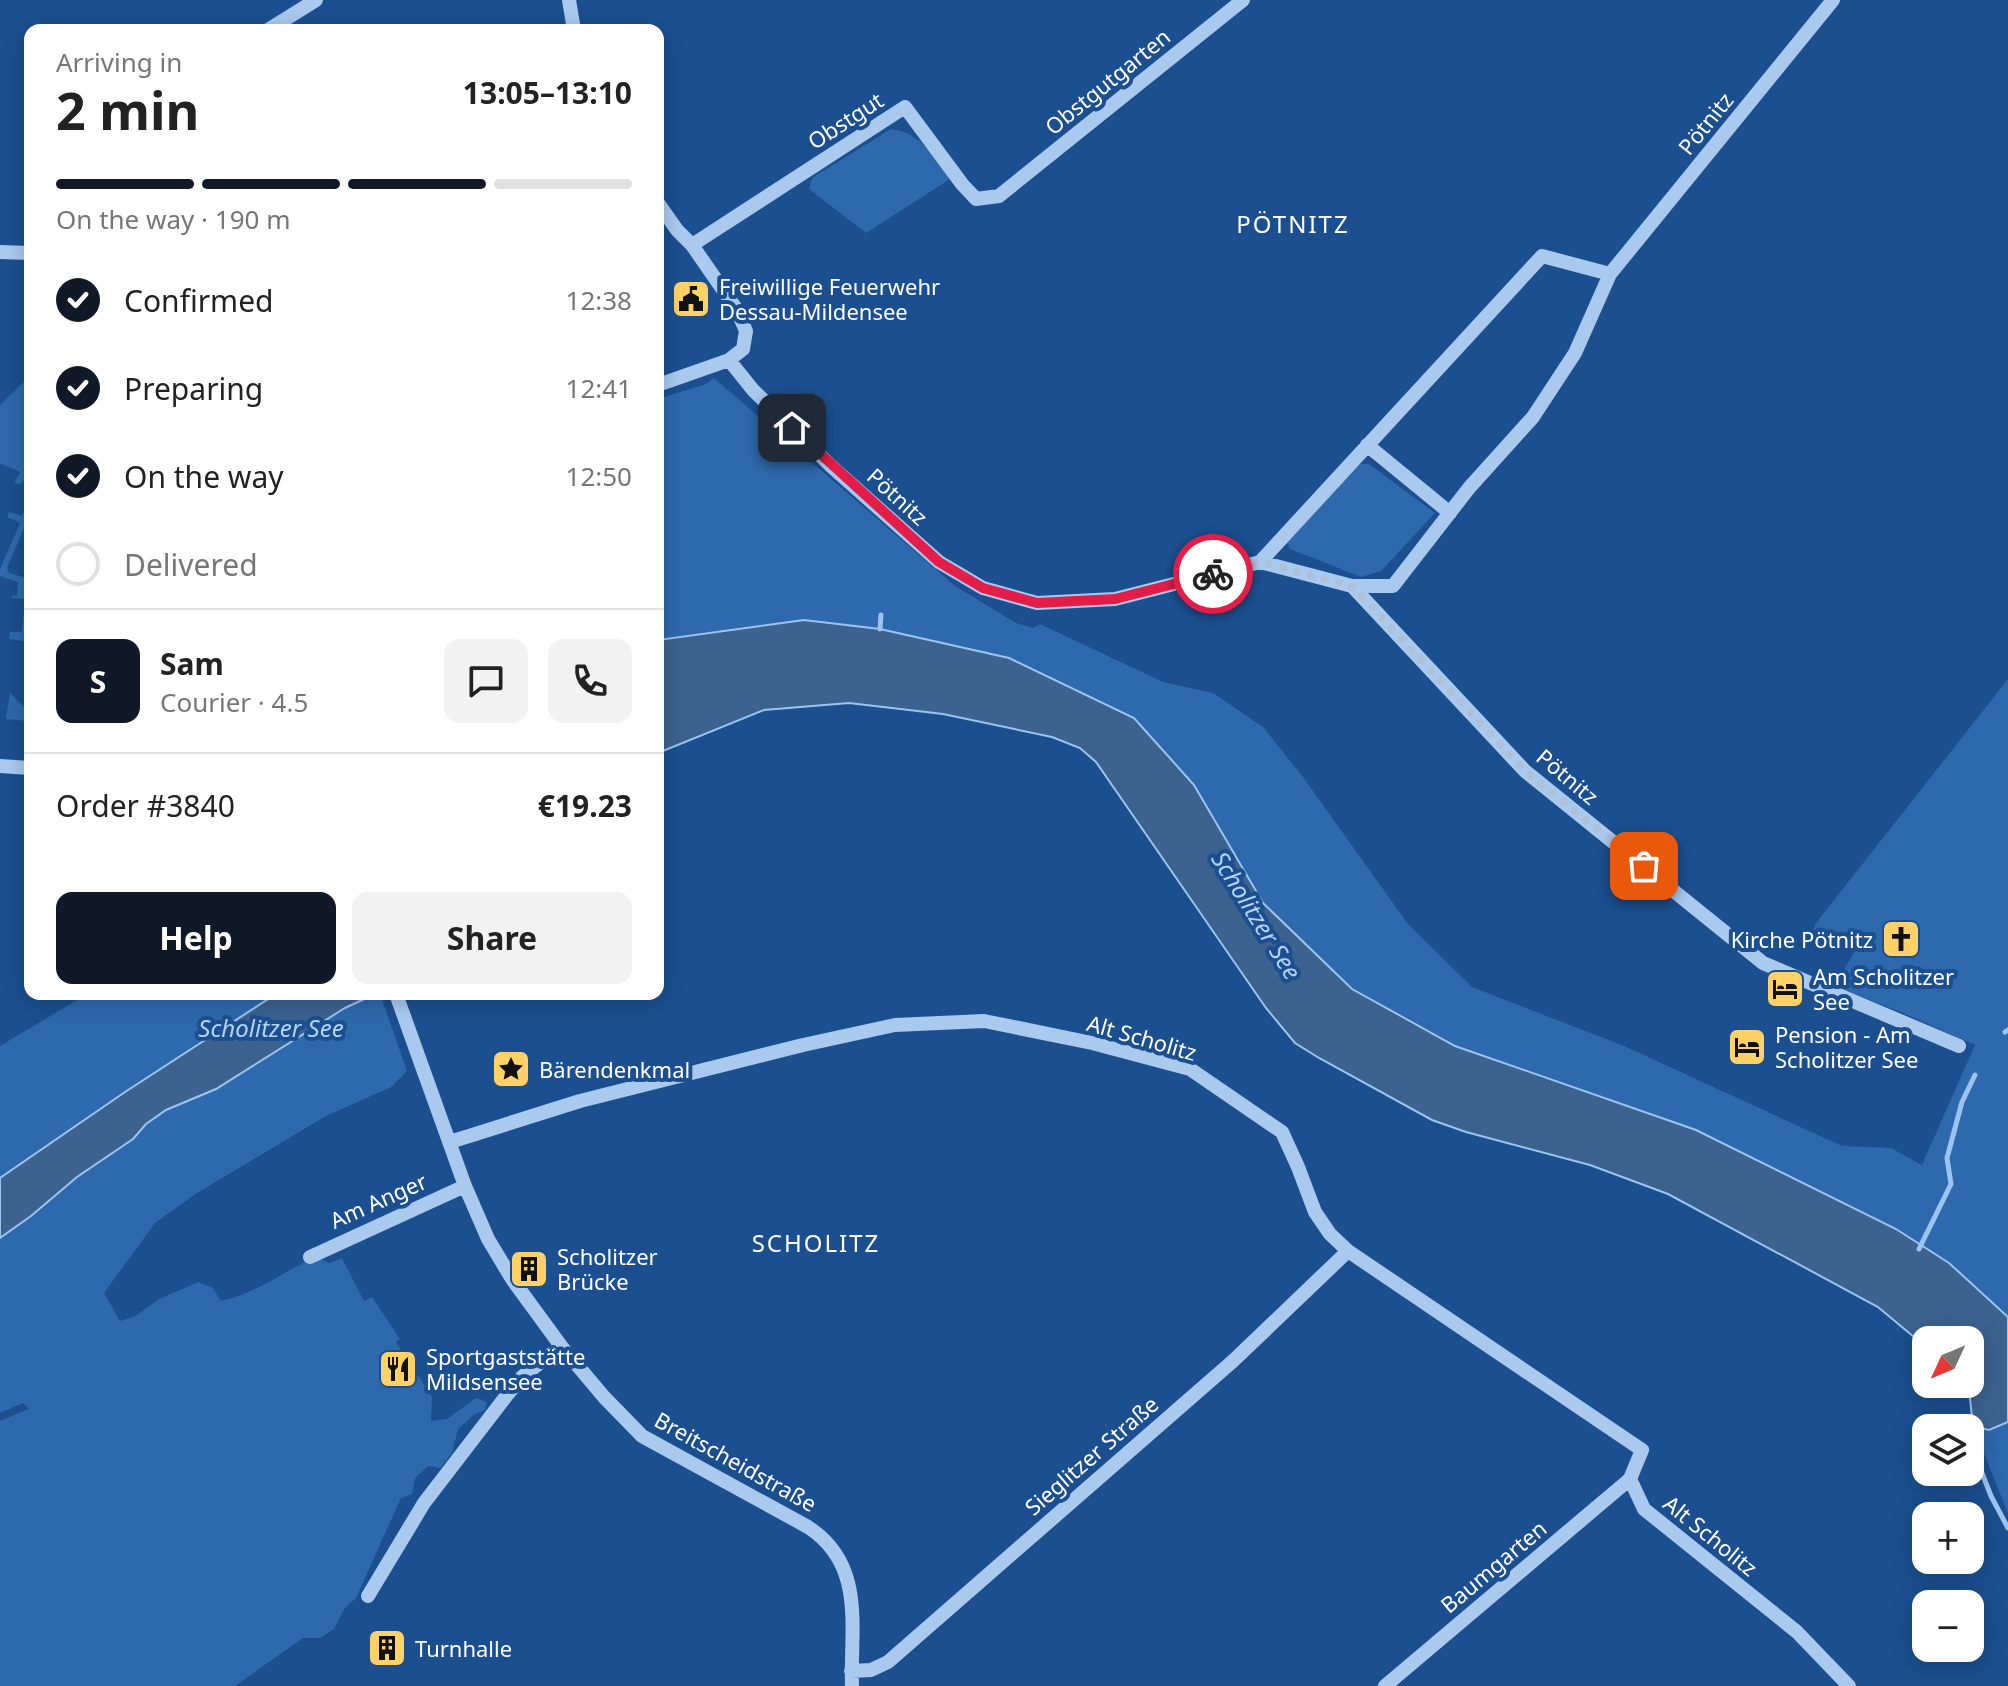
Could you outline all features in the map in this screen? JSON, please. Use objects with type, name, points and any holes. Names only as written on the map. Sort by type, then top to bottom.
[{"type":"street","points":[[278,24],[316,0]]},
{"type":"street","points":[[569,0],[573,24]]},
{"type":"street","name":"Obstgutgarten","points":[[999,196],[1243,0]]},
{"type":"street","name":"Pötnitz","points":[[729,360],[753,390],[831,466],[939,562],[983,588],[1037,603],[1115,599],[1260,562],[1352,586],[1393,586],[1450,513],[1533,417],[1575,353],[1610,274],[1833,0]]},
{"type":"street","name":"Obstgut","points":[[692,245],[905,107],[976,199],[999,196]]},
{"type":"street","points":[[664,212],[692,245],[737,310],[746,331],[743,349],[729,360],[664,383]]},
{"type":"street","points":[[0,252],[24,253]]},
{"type":"street","points":[[1260,562],[1542,256],[1610,274]]},
{"type":"street","points":[[1367,445],[1450,513]]},
{"type":"street","name":"Pötnitz","points":[[1352,586],[1525,771],[1763,963],[1959,1046]]},
{"type":"street","points":[[0,766],[24,768]]},
{"type":"street","name":"Breitscheidstraße","points":[[398,1000],[465,1186],[488,1239],[512,1279],[561,1346],[642,1436],[808,1527],[830,1544],[844,1566],[851,1591],[852,1679]]},
{"type":"street","name":"Alt Scholitz","points":[[450,1142],[580,1101],[895,1025],[984,1021],[1092,1043],[1190,1069],[1282,1132],[1315,1212],[1330,1234],[1348,1251],[1642,1450],[1630,1479],[1644,1509],[1797,1632],[1849,1686]]},
{"type":"street","name":"Am Anger","points":[[310,1257],[465,1186]]},
{"type":"street","name":"Sieglitzer Straße","points":[[852,1679],[888,1662],[1233,1361],[1348,1251]]},
{"type":"street","points":[[368,1596],[424,1503],[507,1395],[522,1377],[561,1346]]},
{"type":"street","name":"Baumgarten","points":[[1385,1686],[1630,1479]]},
{"type":"shaded area","points":[[891,129],[919,141],[950,179],[866,233],[809,189],[812,178]]},
{"type":"shaded area","points":[[714,378],[955,586],[1016,623],[1033,628],[1040,624],[1163,682],[1213,693],[1263,727],[1303,777],[1408,924],[1472,987],[1624,1046],[1842,1146],[1891,1148],[1922,1165],[1975,1045],[1834,986],[1859,944],[1832,931],[1813,931],[1816,923],[2008,679],[2008,1317],[1949,1263],[1896,1229],[1696,1130],[1455,1046],[1352,989],[1263,903],[1194,785],[1009,658],[880,629],[804,620],[664,639],[664,397],[706,384]]},
{"type":"shaded area","points":[[24,382],[24,480],[20,484],[14,483],[20,472],[0,463],[0,405]]},
{"type":"shaded area","points":[[1362,464],[1369,464],[1435,513],[1381,571],[1361,577],[1290,549],[1287,543]]},
{"type":"shaded area","points":[[24,511],[24,528],[7,568],[9,573],[24,577],[24,599],[12,598],[12,595],[17,596],[18,582],[0,576],[0,569],[20,523],[7,517],[9,512],[22,516]]},
{"type":"shaded area","points":[[24,610],[24,641],[9,639],[10,632],[22,632]]},
{"type":"shaded area","points":[[10,693],[24,707],[24,721],[6,719]]},
{"type":"shaded area","points":[[77,1000],[267,1000],[0,1178],[0,1046]]},
{"type":"shaded area","points":[[362,1000],[382,1000],[407,1071],[391,1087],[326,1116],[197,1193],[155,1223],[104,1293],[120,1321],[134,1317],[159,1299],[198,1282],[213,1288],[221,1301],[257,1288],[315,1257],[329,1263],[342,1258],[364,1301],[372,1297],[400,1339],[396,1342],[432,1397],[431,1421],[447,1419],[476,1398],[487,1402],[485,1410],[458,1429],[452,1453],[440,1468],[428,1466],[415,1478],[412,1494],[401,1498],[356,1598],[344,1609],[334,1629],[320,1638],[303,1638],[235,1686],[0,1686],[0,1421],[28,1407],[23,1403],[0,1413],[0,1238],[77,1177],[133,1139],[146,1124],[166,1110],[216,1089]]},
{"type":"shaded area","points":[[2008,1422],[2008,1513],[1984,1453],[1984,1428]]},
{"type":"water","name":"Scholitzer See","points":[[804,620],[880,629],[1009,658],[1134,718],[1194,785],[1263,903],[1352,989],[1455,1046],[1696,1130],[1896,1229],[1949,1263],[2008,1317],[2008,1422],[1989,1430],[1984,1429],[1984,1414],[1972,1414],[1970,1398],[1984,1398],[1984,1326],[1912,1326],[1912,1335],[1878,1307],[1668,1194],[1590,1165],[1432,1120],[1295,1043],[1266,1008],[1096,762],[1080,748],[1052,737],[943,714],[849,703],[764,710],[664,751],[664,639]]},
{"type":"water","name":"Scholitzer See","points":[[267,1000],[362,1000],[216,1089],[166,1110],[146,1124],[133,1139],[77,1177],[0,1238],[0,1178]]},
{"type":"waterway","points":[[880,629],[881,615]]},
{"type":"waterway","points":[[1919,1249],[1951,1184],[1947,1158],[1962,1102],[1975,1075]]},
{"type":"waterway","points":[[1984,1478],[2008,1528]]},
{"type":"way so far","points":[[1213,574],[1260,562],[1352,586],[1525,771],[1644,866]]},
{"type":"place","name":"Freiwillige Feuerwehr Dessau-Mildensee","points":[[691,299]]},
{"type":"place","name":"Kirche Pötnitz","points":[[1901,939]]},
{"type":"place","name":"Am Scholitzer See","points":[[1785,989]]},
{"type":"place","name":"Pension - Am Scholitzer See","points":[[1747,1047]]},
{"type":"place","name":"Bärendenkmal","points":[[511,1069]]},
{"type":"place","name":"Scholitzer Brücke","points":[[529,1269]]},
{"type":"place","name":"Sportgaststätte Mildsensee","points":[[398,1369]]},
{"type":"place","name":"Turnhalle","points":[[387,1648]]},
{"type":"district","name":"PÖTNITZ","points":[[1293,223]]},
{"type":"district","name":"SCHOLITZ","points":[[816,1242]]},
{"type":"route","points":[[792,428],[939,562],[983,588],[1037,603],[1115,599],[1213,574]]}]
